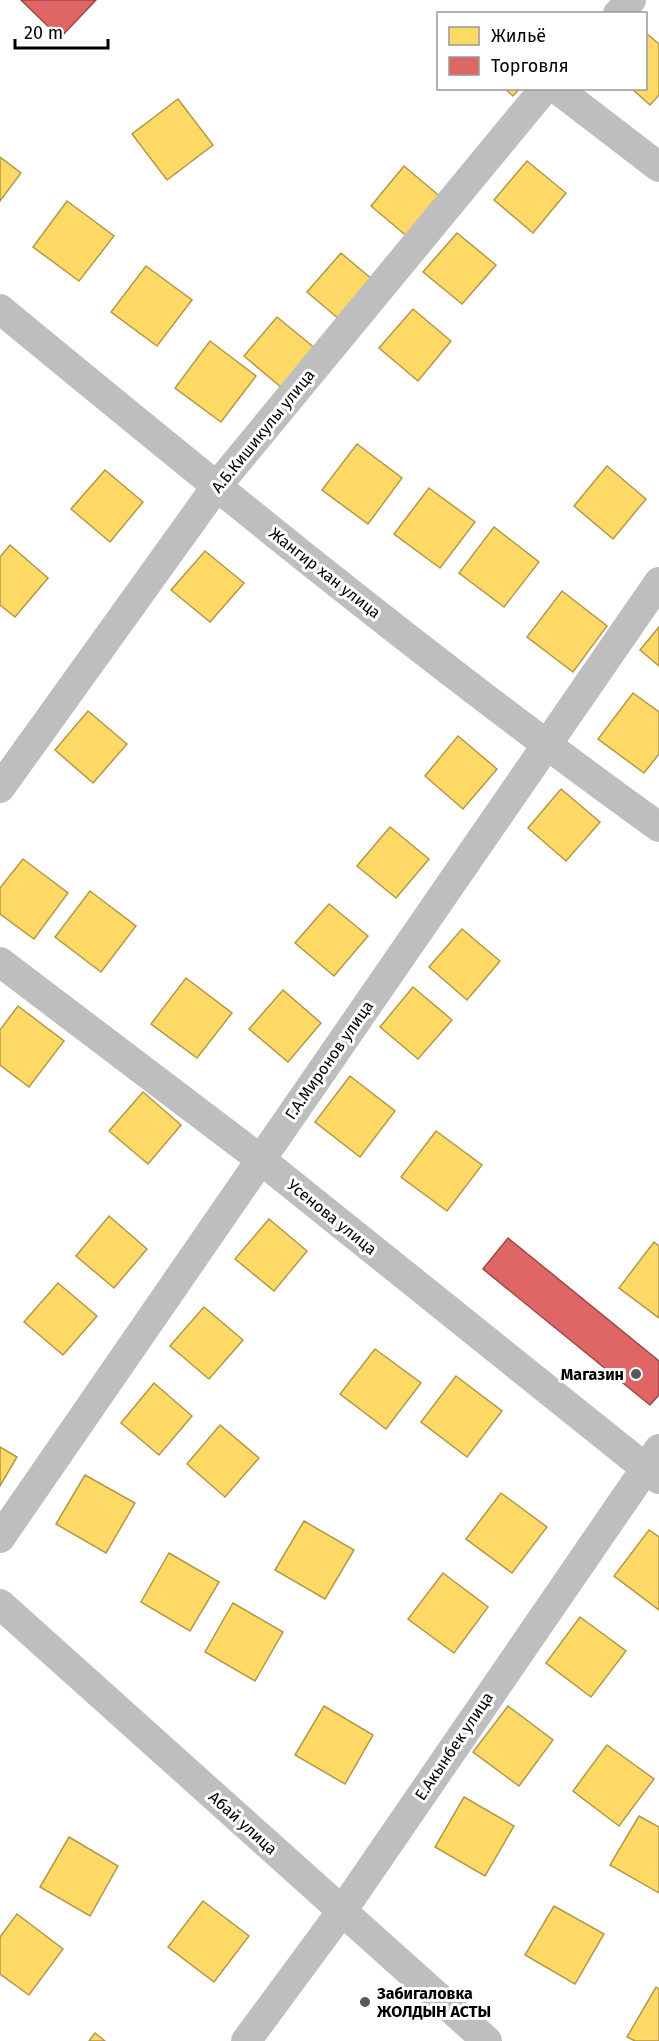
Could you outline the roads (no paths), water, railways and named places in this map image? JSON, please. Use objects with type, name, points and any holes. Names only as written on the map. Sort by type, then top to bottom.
[{"type":"street","points":[[620,12],[631,0]]},
{"type":"street","name":"А.Б.Кишикулы улица","points":[[0,788],[216,487],[543,90]]},
{"type":"street","points":[[559,90],[659,167]]},
{"type":"street","name":"Жангир хан улица","points":[[0,309],[216,487],[547,747],[659,827]]},
{"type":"street","name":"Г.А.Миронов улица","points":[[0,1538],[659,582]]},
{"type":"street","name":"Усенова улица","points":[[0,962],[260,1159],[654,1465]]},
{"type":"street","name":"Е.Акынбек улица","points":[[246,2041],[342,1911],[654,1465]]},
{"type":"street","name":"Абай улица","points":[[0,1604],[487,2041]]},
{"type":"place","name":"Магазин","points":[[636,1374]]},
{"type":"place","name":"Забигаловка ЖОЛДЫН АСТЫ","points":[[365,2002]]}]
